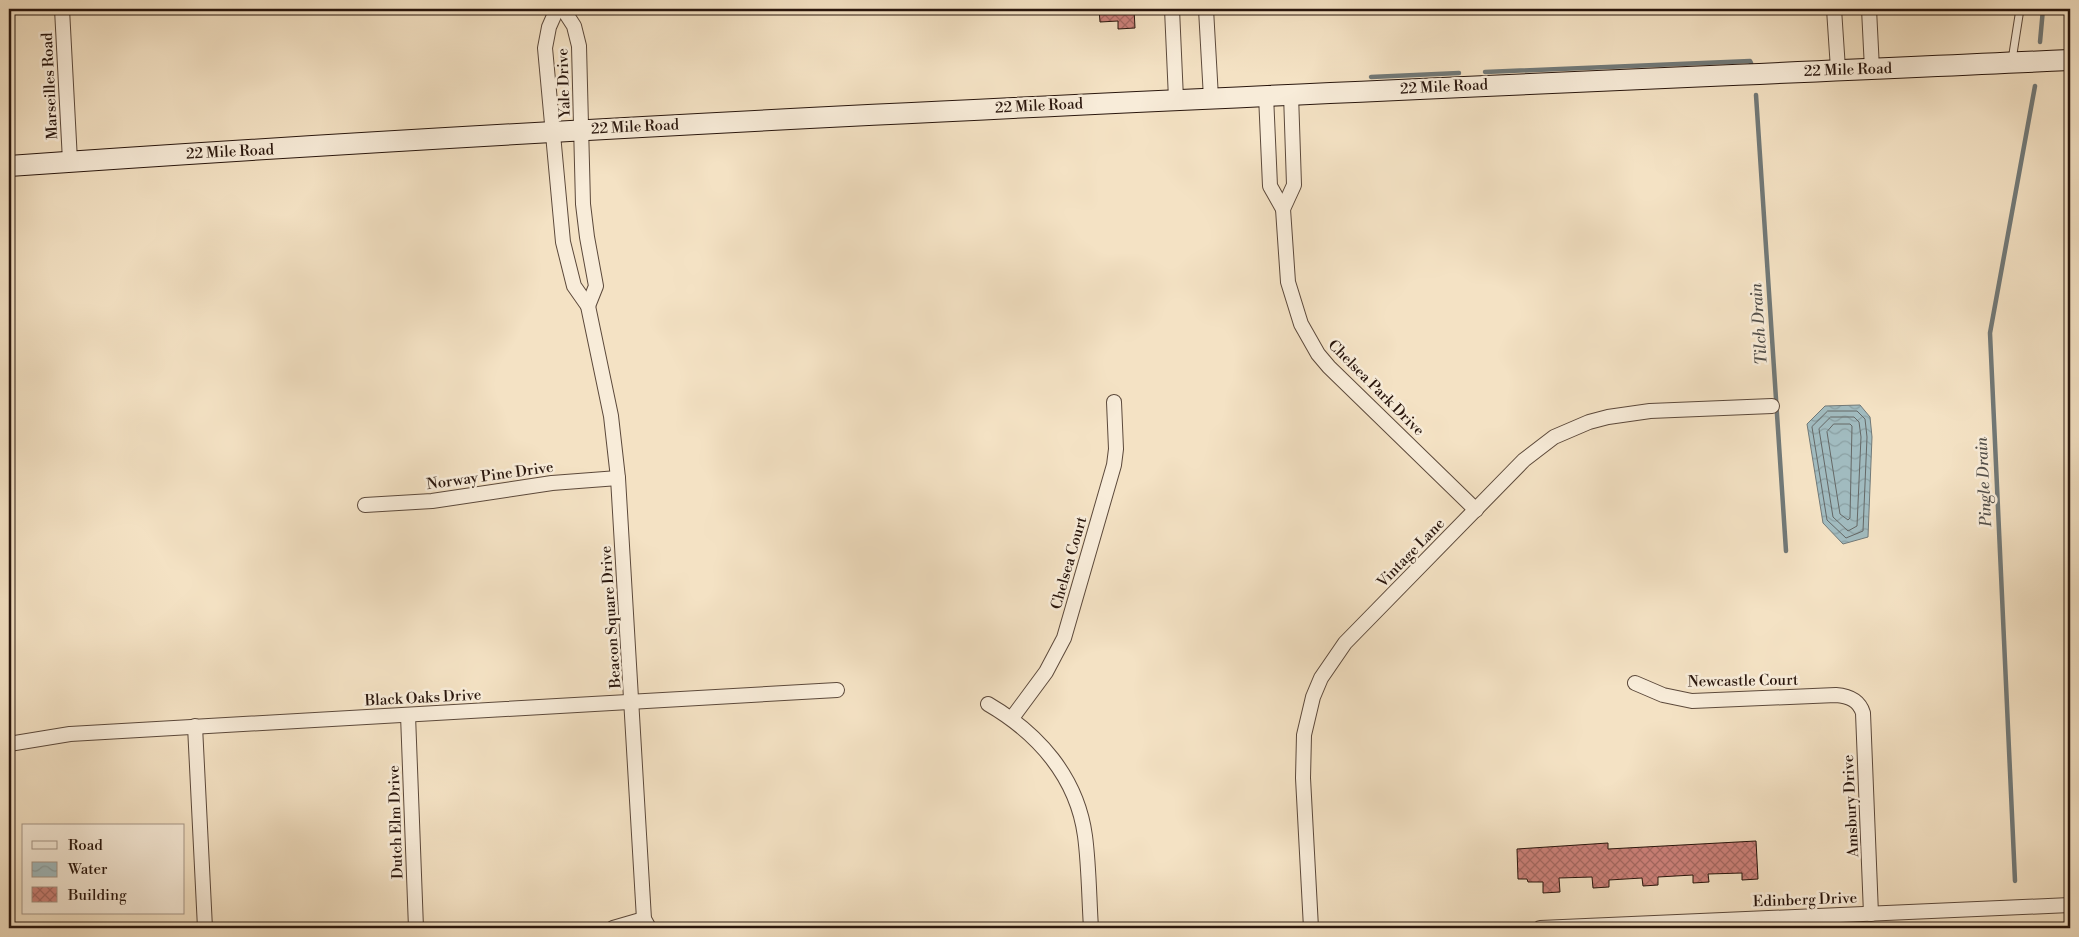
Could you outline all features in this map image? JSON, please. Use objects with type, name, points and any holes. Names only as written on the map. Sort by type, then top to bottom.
[{"type":"street","name":"Marseilles Road","points":[[62,9],[70,161]]},
{"type":"street","name":"Yale Drive","points":[[552,131],[545,48],[549,27],[557,9]]},
{"type":"street","name":"Yale Drive","points":[[562,9],[574,26],[579,46],[582,130]]},
{"type":"street","points":[[1172,9],[1176,99]]},
{"type":"street","points":[[1206,9],[1211,98]]},
{"type":"street","points":[[1834,9],[1838,69]]},
{"type":"street","points":[[1869,9],[1872,70]]},
{"type":"street","name":"22 Mile Road","points":[[9,166],[552,131],[1176,99],[2070,60]]},
{"type":"street","name":"Chelsea Park Drive","points":[[1283,208],[1294,185],[1291,94]]},
{"type":"street","name":"Chelsea Park Drive","points":[[1266,95],[1270,186],[1283,208],[1288,282],[1301,324],[1314,347],[1329,367],[1476,510]]},
{"type":"street","name":"Beacon Square Drive","points":[[582,130],[584,219],[596,286],[588,306]]},
{"type":"street","name":"Beacon Square Drive","points":[[552,131],[563,242],[574,286],[588,306],[612,416],[618,478],[646,924]]},
{"type":"street","name":"Chelsea Court","points":[[1012,718],[1055,656],[1071,615],[1114,465],[1116,449],[1114,402]]},
{"type":"street","name":"Vintage Lane","points":[[1311,928],[1303,754],[1304,735],[1313,697],[1321,678],[1346,643],[1524,460],[1554,437],[1608,416],[1650,411],[1772,406]]},
{"type":"street","name":"Norway Pine Drive","points":[[365,505],[432,501],[552,483],[618,478]]},
{"type":"street","name":"Newcastle Court","points":[[1635,683],[1663,695],[1692,700],[1836,695],[1854,699]]},
{"type":"street","name":"Black Oaks Drive","points":[[10,743],[70,734],[837,690]]},
{"type":"street","name":"Amsbury Drive","points":[[1854,699],[1860,705],[1863,713],[1871,914]]},
{"type":"street","points":[[988,704],[1012,718],[1041,744],[1054,759],[1073,793],[1085,834],[1091,928]]},
{"type":"street","name":"Dutch Elm Drive","points":[[408,715],[416,928]]},
{"type":"street","points":[[195,726],[204,928]]},
{"type":"street","name":"Edinberg Drive","points":[[1540,928],[1695,925],[1871,914],[2070,905]]},
{"type":"street","points":[[612,928],[646,924]]},
{"type":"lane","points":[[2012,63],[2020,9]]},
{"type":"water","points":[[1860,405],[1870,417],[1872,437],[1868,537],[1843,544],[1823,523],[1807,424],[1825,406]]},
{"type":"building","points":[[1099,9],[1134,9],[1135,28],[1118,29],[1118,21],[1100,22]]},
{"type":"building","points":[[1756,841],[1758,879],[1742,880],[1742,873],[1708,874],[1709,882],[1693,883],[1693,875],[1658,877],[1658,885],[1643,886],[1642,878],[1609,880],[1609,887],[1593,888],[1592,877],[1559,878],[1560,892],[1543,893],[1543,882],[1528,882],[1527,879],[1518,879],[1517,849],[1608,843],[1608,849]]},
{"type":"waterway","name":"Pingle Drain","points":[[2040,42],[2043,9]]},
{"type":"waterway","name":"Tilch Drain","points":[[1485,72],[1750,61],[1751,63]]},
{"type":"waterway","name":"Tilch Drain","points":[[1371,77],[1459,73]]},
{"type":"waterway","name":"Pingle Drain","points":[[2015,881],[1990,333],[2035,86]]},
{"type":"waterway","name":"Tilch Drain","points":[[1756,95],[1786,551]]}]
